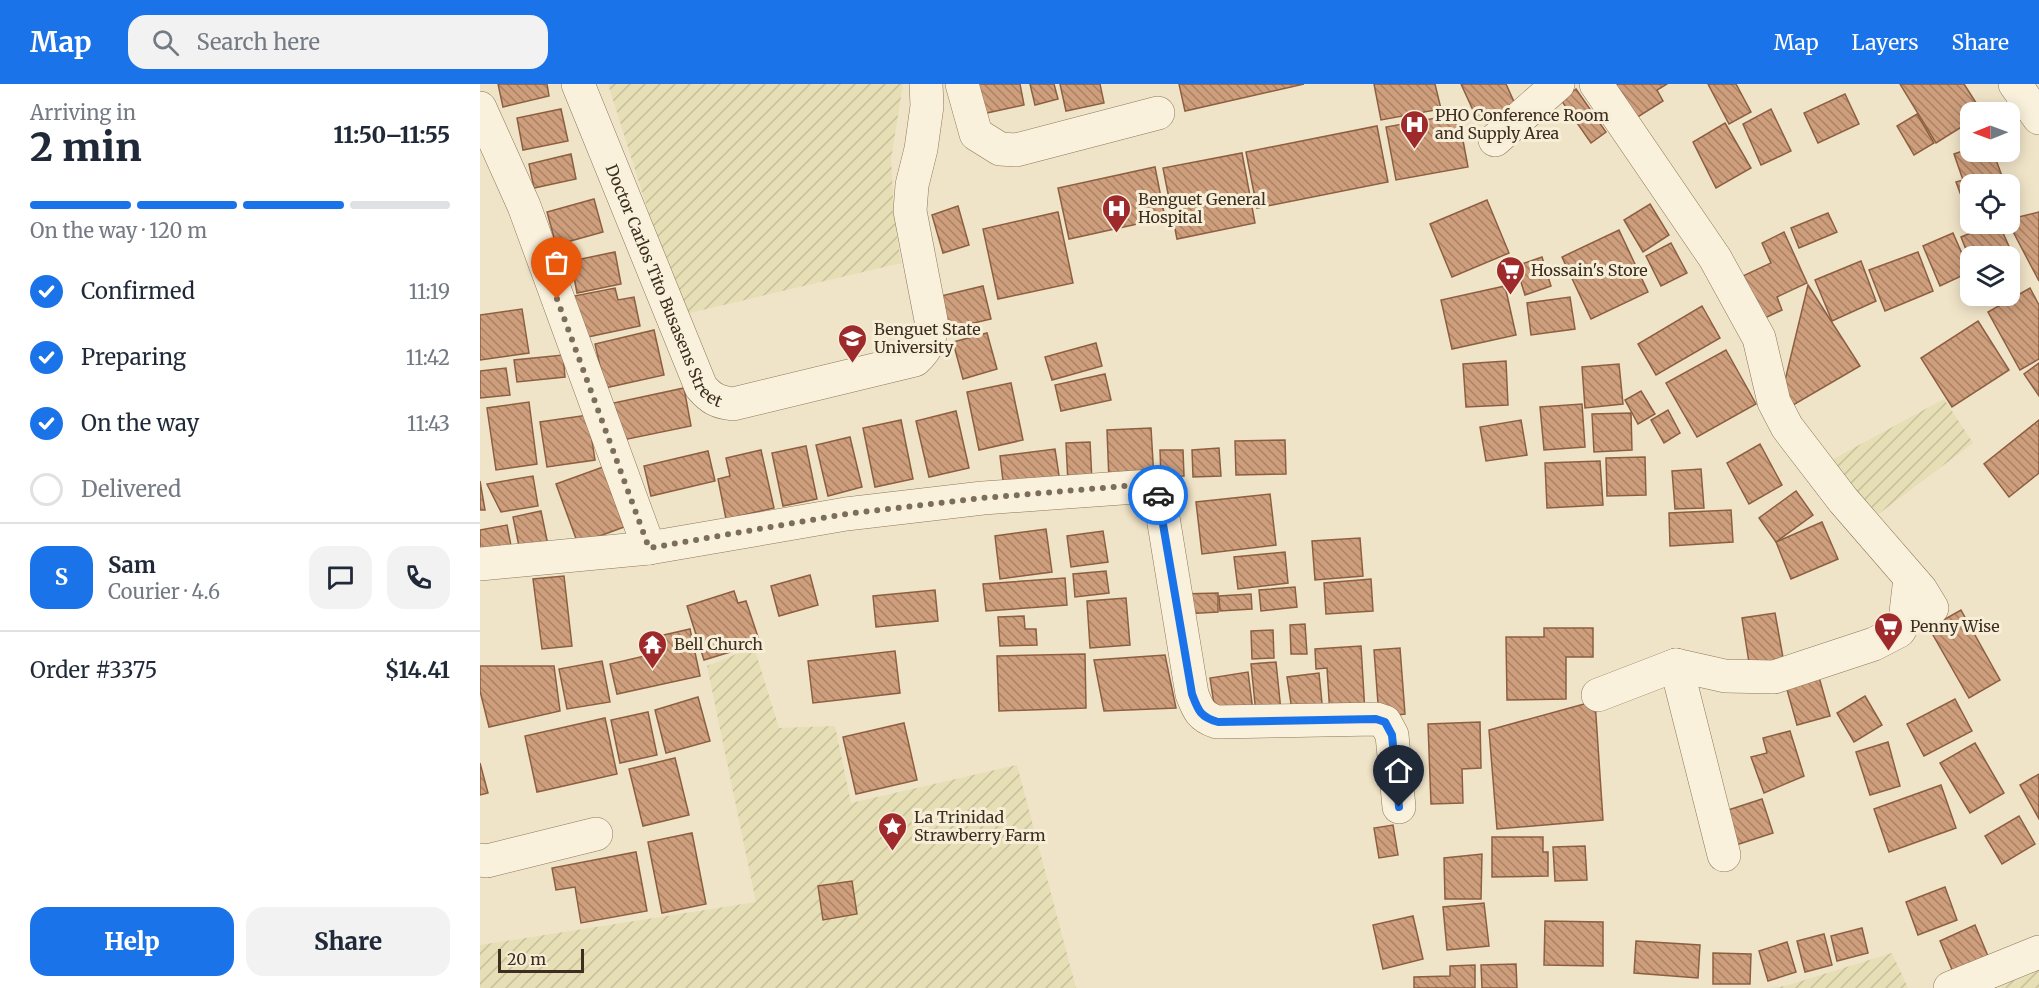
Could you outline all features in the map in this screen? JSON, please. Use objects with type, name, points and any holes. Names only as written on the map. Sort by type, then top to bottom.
[{"type":"street","name":"Doctor Carlos Tito Busasens Street","points":[[578,84],[701,387],[710,397],[733,404],[915,360],[927,349],[931,336],[931,320],[910,211],[912,185],[921,149],[927,106],[926,84]]},
{"type":"street","points":[[962,84],[976,134],[1000,149],[1016,150],[1158,113]]},
{"type":"street","points":[[1495,140],[1558,84]]},
{"type":"street","points":[[1596,84],[1715,258],[1759,338],[1774,402],[1787,427],[1843,500],[1910,578],[1932,608]]},
{"type":"street","points":[[2015,84],[2039,118]]},
{"type":"street","points":[[480,108],[524,206],[649,548]]},
{"type":"street","points":[[480,564],[649,548],[846,514],[983,498],[1150,486],[1156,490],[1160,499],[1192,694],[1198,712],[1205,718],[1218,722],[1376,719],[1385,722],[1392,735],[1399,807]]},
{"type":"street","points":[[1598,694],[1676,665],[1725,676],[1774,677],[1875,644],[1899,631],[1905,621],[1910,578]]},
{"type":"street","points":[[1676,665],[1724,855]]},
{"type":"street","points":[[480,860],[487,861],[596,834]]},
{"type":"street","points":[[1950,988],[2039,952]]},
{"type":"shaded area","points":[[608,84],[903,84],[891,159],[894,215],[901,263],[681,315]]},
{"type":"shaded area","points":[[1944,399],[1973,443],[1869,521],[1826,463]]},
{"type":"shaded area","name":"La Trinidad Strawberry Farm","points":[[754,647],[779,728],[835,726],[851,803],[1017,765],[1076,988],[480,988],[480,945],[756,902],[707,666]]},
{"type":"shaded area","points":[[1892,953],[1908,988],[1769,988],[1785,986]]},
{"type":"shaded area","points":[[2039,959],[2039,988],[1964,988]]},
{"type":"building","points":[[498,84],[547,84],[549,96],[503,107]]},
{"type":"building","points":[[976,84],[1020,84],[1024,105],[982,114]]},
{"type":"building","points":[[1030,84],[1054,84],[1058,99],[1035,105]]},
{"type":"building","points":[[1060,84],[1100,84],[1104,103],[1066,111]]},
{"type":"building","points":[[1179,84],[1304,84],[1185,111]]},
{"type":"building","points":[[1374,84],[1435,84],[1441,109],[1381,120]]},
{"type":"building","points":[[1461,84],[1506,84],[1515,104],[1478,121]]},
{"type":"building","points":[[1613,84],[1667,84],[1657,90],[1663,101],[1633,120]]},
{"type":"building","points":[[1708,84],[1736,84],[1751,112],[1729,124]]},
{"type":"building","points":[[1900,84],[1964,84],[1976,102],[1960,102],[1960,128],[1936,143]]},
{"type":"building","points":[[1576,89],[1606,132],[1591,143],[1561,100]]},
{"type":"building","points":[[1845,94],[1859,124],[1818,143],[1804,113]]},
{"type":"building","points":[[561,109],[568,141],[523,150],[517,118]]},
{"type":"building","points":[[1771,109],[1791,151],[1761,165],[1743,124]]},
{"type":"building","points":[[1458,114],[1468,167],[1396,180],[1386,127]]},
{"type":"building","points":[[1917,114],[1934,143],[1914,155],[1897,126]]},
{"type":"building","points":[[1725,123],[1751,168],[1716,188],[1693,142]]},
{"type":"building","points":[[1377,126],[1388,182],[1257,208],[1246,152]]},
{"type":"building","points":[[1960,152],[1960,162],[1997,162],[2001,174],[1961,174],[1954,154]]},
{"type":"building","points":[[1242,153],[1255,223],[1177,239],[1163,168]]},
{"type":"building","points":[[571,154],[576,179],[534,188],[529,164]]},
{"type":"building","points":[[1155,167],[1165,218],[1069,239],[1058,188]]},
{"type":"building","points":[[1960,181],[1960,193],[1956,182]]},
{"type":"building","points":[[594,199],[603,232],[556,245],[547,212]]},
{"type":"building","points":[[1487,200],[1509,253],[1452,277],[1430,224]]},
{"type":"building","points":[[1650,204],[1669,235],[1643,252],[1624,220]]},
{"type":"building","points":[[958,206],[969,245],[943,253],[932,215]]},
{"type":"building","points":[[1058,212],[1073,283],[998,299],[983,229]]},
{"type":"building","points":[[2039,212],[2039,281],[2014,234],[2020,234],[2020,217]]},
{"type":"building","points":[[1828,213],[1837,232],[1799,248],[1791,228]]},
{"type":"building","points":[[1619,230],[1648,292],[1591,319],[1562,257]]},
{"type":"building","points":[[1784,232],[1807,283],[1777,297],[1782,310],[1752,324],[1732,281],[1771,263],[1762,243]]},
{"type":"building","points":[[1953,233],[1960,249],[1960,277],[1940,286],[1923,246]]},
{"type":"building","points":[[1968,234],[2003,234],[2009,246],[1965,246],[1961,237]]},
{"type":"building","points":[[1671,243],[1687,273],[1661,286],[1646,256]]},
{"type":"building","points":[[615,252],[621,284],[577,293],[571,261]]},
{"type":"building","points":[[1918,252],[1933,291],[1885,311],[1869,270]]},
{"type":"building","points":[[1542,257],[1551,286],[1525,295],[1516,266]]},
{"type":"building","points":[[1861,261],[1876,301],[1832,321],[1815,280]]},
{"type":"building","points":[[1808,285],[1860,366],[1788,408],[1781,397]]},
{"type":"building","points":[[983,286],[991,319],[948,329],[941,296]]},
{"type":"building","points":[[1505,286],[1516,335],[1452,349],[1441,300]]},
{"type":"building","points":[[615,288],[618,300],[634,297],[640,326],[578,339],[569,297]]},
{"type":"building","points":[[2030,288],[2039,305],[2039,359],[2020,370],[1988,312],[1998,306],[2020,306],[2020,294]]},
{"type":"building","points":[[1570,297],[1575,329],[1531,335],[1527,303]]},
{"type":"building","points":[[1702,306],[1720,338],[1656,375],[1638,344]]},
{"type":"building","points":[[522,309],[529,353],[480,360],[480,315]]},
{"type":"building","points":[[1978,321],[2009,370],[1952,407],[1921,358]]},
{"type":"building","points":[[654,330],[664,375],[605,388],[595,344]]},
{"type":"building","points":[[987,333],[997,369],[963,379],[953,342]]},
{"type":"building","points":[[1096,343],[1102,366],[1052,380],[1045,357]]},
{"type":"building","points":[[1726,350],[1756,404],[1697,437],[1666,383]]},
{"type":"building","points":[[563,355],[565,377],[517,382],[514,360]]},
{"type":"building","points":[[1506,361],[1508,405],[1466,407],[1463,364]]},
{"type":"building","points":[[2039,363],[2039,396],[2024,374]]},
{"type":"building","points":[[1619,364],[1623,404],[1585,408],[1582,367]]},
{"type":"building","points":[[506,368],[510,395],[480,398],[480,371]]},
{"type":"building","points":[[1105,374],[1111,400],[1061,411],[1055,385]]},
{"type":"building","points":[[1011,383],[1023,440],[979,450],[967,392]]},
{"type":"building","points":[[684,388],[691,426],[623,440],[609,404]]},
{"type":"building","points":[[1641,391],[1655,414],[1638,424],[1625,400]]},
{"type":"building","points":[[529,402],[537,464],[496,470],[487,408]]},
{"type":"building","points":[[1582,404],[1585,447],[1544,450],[1540,407]]},
{"type":"building","points":[[1668,410],[1680,433],[1664,443],[1651,420]]},
{"type":"building","points":[[956,411],[969,468],[929,477],[916,421]]},
{"type":"building","points":[[1631,413],[1632,450],[1594,452],[1592,414]]},
{"type":"building","points":[[588,415],[595,460],[547,467],[540,422]]},
{"type":"building","points":[[901,420],[913,479],[875,487],[863,428]]},
{"type":"building","points":[[1521,420],[1527,455],[1486,461],[1480,427]]},
{"type":"building","points":[[2039,420],[2039,473],[2009,497],[1984,464]]},
{"type":"building","points":[[1151,428],[1154,479],[1109,481],[1107,430]]},
{"type":"building","points":[[850,437],[862,487],[828,496],[816,445]]},
{"type":"building","points":[[1285,440],[1286,474],[1236,475],[1235,441]]},
{"type":"building","points":[[1090,442],[1092,481],[1068,483],[1066,443]]},
{"type":"building","points":[[1760,444],[1782,485],[1749,504],[1727,463]]},
{"type":"building","points":[[806,446],[817,499],[783,506],[772,453]]},
{"type":"building","points":[[1219,448],[1221,476],[1193,477],[1192,450]]},
{"type":"building","points":[[1055,449],[1060,482],[1004,489],[1000,456]]},
{"type":"building","points":[[761,450],[774,508],[726,519],[718,479],[730,476],[726,458]]},
{"type":"building","points":[[1160,450],[1183,450],[1184,476],[1161,477]]},
{"type":"building","points":[[708,451],[715,481],[651,496],[644,466]]},
{"type":"building","points":[[1645,457],[1646,495],[1607,496],[1606,458]]},
{"type":"building","points":[[1600,461],[1603,505],[1547,508],[1545,463]]},
{"type":"building","points":[[603,467],[624,527],[578,544],[556,484]]},
{"type":"building","points":[[1701,469],[1704,508],[1675,509],[1672,471]]},
{"type":"building","points":[[533,476],[538,506],[501,512],[487,484]]},
{"type":"building","points":[[480,481],[485,510],[480,510]]},
{"type":"building","points":[[1796,491],[1813,515],[1776,542],[1759,518]]},
{"type":"building","points":[[1270,494],[1276,545],[1202,554],[1196,502]]},
{"type":"building","points":[[1731,510],[1733,542],[1670,546],[1669,513]]},
{"type":"building","points":[[541,511],[549,550],[521,556],[513,517]]},
{"type":"building","points":[[1822,522],[1838,559],[1791,579],[1776,542]]},
{"type":"building","points":[[507,525],[513,556],[480,552],[480,530]]},
{"type":"building","points":[[1046,529],[1052,572],[1000,579],[995,536]]},
{"type":"building","points":[[1103,531],[1108,562],[1071,567],[1067,536]]},
{"type":"building","points":[[1360,538],[1363,576],[1315,580],[1312,541]]},
{"type":"building","points":[[1285,552],[1288,583],[1238,589],[1234,557]]},
{"type":"building","points":[[1106,571],[1109,593],[1075,597],[1073,574]]},
{"type":"building","points":[[810,575],[818,605],[779,616],[771,586]]},
{"type":"building","points":[[564,576],[572,646],[542,649],[533,579]]},
{"type":"building","points":[[1065,578],[1067,605],[986,611],[983,584]]},
{"type":"building","points":[[1371,579],[1373,611],[1326,614],[1324,583]]},
{"type":"building","points":[[1295,587],[1297,607],[1261,611],[1259,590]]},
{"type":"building","points":[[935,590],[938,621],[876,627],[873,596]]},
{"type":"building","points":[[734,591],[738,603],[746,601],[760,643],[704,660],[687,606]]},
{"type":"building","points":[[1218,593],[1218,612],[1183,614],[1181,594]]},
{"type":"building","points":[[1251,594],[1252,609],[1220,611],[1219,596]]},
{"type":"building","points":[[1126,598],[1130,645],[1090,648],[1087,601]]},
{"type":"building","points":[[1961,610],[2000,680],[1969,698],[1929,628]]},
{"type":"building","points":[[1775,613],[1784,663],[1750,669],[1742,618]]},
{"type":"building","points":[[1024,616],[1025,629],[1036,629],[1037,645],[1000,646],[998,617]]},
{"type":"building","points":[[1305,624],[1307,654],[1291,654],[1290,625]]},
{"type":"building","points":[[1544,628],[1593,628],[1593,657],[1566,657],[1566,699],[1507,700],[1506,637],[1544,637]]},
{"type":"building","points":[[690,629],[700,676],[617,694],[610,664],[649,655],[646,639]]},
{"type":"building","points":[[1273,630],[1274,658],[1252,659],[1251,631]]},
{"type":"building","points":[[1361,646],[1365,713],[1330,715],[1327,668],[1316,669],[1315,649]]},
{"type":"building","points":[[1400,648],[1405,714],[1379,717],[1374,650]]},
{"type":"building","points":[[895,651],[900,693],[813,703],[808,661]]},
{"type":"building","points":[[1085,654],[1086,708],[999,711],[997,656]]},
{"type":"building","points":[[1165,655],[1176,708],[1104,711],[1094,660]]},
{"type":"building","points":[[602,661],[610,702],[567,709],[559,669]]},
{"type":"building","points":[[1276,662],[1281,711],[1256,714],[1251,664]]},
{"type":"building","points":[[480,666],[554,666],[560,711],[489,727],[480,691]]},
{"type":"building","points":[[1817,670],[1830,716],[1797,725],[1784,679]]},
{"type":"building","points":[[1248,672],[1253,711],[1216,717],[1210,678]]},
{"type":"building","points":[[1319,673],[1323,713],[1293,717],[1287,677]]},
{"type":"building","points":[[1865,696],[1882,725],[1854,742],[1837,713]]},
{"type":"building","points":[[698,697],[710,741],[666,753],[655,710]]},
{"type":"building","points":[[1955,699],[1972,731],[1924,756],[1907,724]]},
{"type":"building","points":[[1595,701],[1603,820],[1497,829],[1489,730]]},
{"type":"building","points":[[648,712],[657,755],[620,763],[611,720]]},
{"type":"building","points":[[605,718],[617,774],[537,792],[525,736]]},
{"type":"building","points":[[1480,722],[1481,768],[1462,769],[1463,803],[1431,804],[1428,724]]},
{"type":"building","points":[[904,723],[917,780],[856,794],[843,737]]},
{"type":"building","points":[[1790,731],[1804,776],[1764,793],[1751,757],[1767,753],[1763,738]]},
{"type":"building","points":[[1888,742],[1900,786],[1870,795],[1856,752]]},
{"type":"building","points":[[1975,743],[2004,793],[1970,813],[1940,763]]},
{"type":"building","points":[[675,758],[689,815],[643,826],[629,769]]},
{"type":"building","points":[[480,763],[488,793],[480,795]]},
{"type":"building","points":[[2039,774],[2039,819],[2020,785]]},
{"type":"building","points":[[1941,785],[1956,828],[1889,852],[1874,809]]},
{"type":"building","points":[[1762,799],[1773,833],[1733,846],[1722,812]]},
{"type":"building","points":[[2019,816],[2035,844],[2002,864],[1985,836]]},
{"type":"building","points":[[1393,825],[1398,855],[1379,858],[1374,828]]},
{"type":"building","points":[[692,833],[706,904],[662,913],[648,842]]},
{"type":"building","points":[[1492,837],[1543,837],[1543,852],[1548,852],[1548,876],[1492,877]]},
{"type":"building","points":[[1585,846],[1587,880],[1555,881],[1553,847]]},
{"type":"building","points":[[636,852],[647,911],[581,923],[575,887],[556,890],[552,868]]},
{"type":"building","points":[[1482,854],[1481,899],[1445,899],[1444,858]]},
{"type":"building","points":[[852,881],[857,914],[823,920],[818,886]]},
{"type":"building","points":[[1945,887],[1957,920],[1918,935],[1906,902]]},
{"type":"building","points":[[1484,903],[1489,946],[1447,950],[1443,907]]},
{"type":"building","points":[[1413,916],[1423,959],[1383,969],[1373,925]]},
{"type":"building","points":[[1545,921],[1603,922],[1603,966],[1544,965]]},
{"type":"building","points":[[1975,925],[1988,956],[1953,972],[1940,941]]},
{"type":"building","points":[[1862,928],[1868,953],[1837,961],[1831,936]]},
{"type":"building","points":[[1824,934],[1832,965],[1805,972],[1797,941]]},
{"type":"building","points":[[1636,941],[1700,945],[1698,978],[1634,973]]},
{"type":"building","points":[[1787,942],[1796,972],[1768,981],[1759,951]]},
{"type":"building","points":[[1713,953],[1751,954],[1750,984],[1713,984]]},
{"type":"building","points":[[1516,964],[1517,988],[1482,988],[1481,965]]},
{"type":"building","points":[[1475,965],[1475,988],[1414,988],[1414,977],[1450,976],[1450,966]]},
{"type":"way so far","points":[[557,299],[649,548],[751,528],[983,498],[1137,485],[1150,486],[1156,490],[1158,495]]},
{"type":"place","name":"PHO Conference Room and Supply Area","points":[[1414,150]]},
{"type":"place","name":"Benguet General Hospital","points":[[1117,234]]},
{"type":"place","name":"Hossain's Store","points":[[1510,296]]},
{"type":"place","name":"Benguet State University","points":[[853,364]]},
{"type":"place","name":"Penny Wise","points":[[1889,652]]},
{"type":"place","name":"Bell Church","points":[[653,670]]},
{"type":"place","name":"La Trinidad Strawberry Farm","points":[[893,852]]},
{"type":"route","points":[[1158,495],[1192,694],[1198,712],[1205,718],[1218,722],[1376,719],[1385,722],[1392,735],[1399,807]]}]
